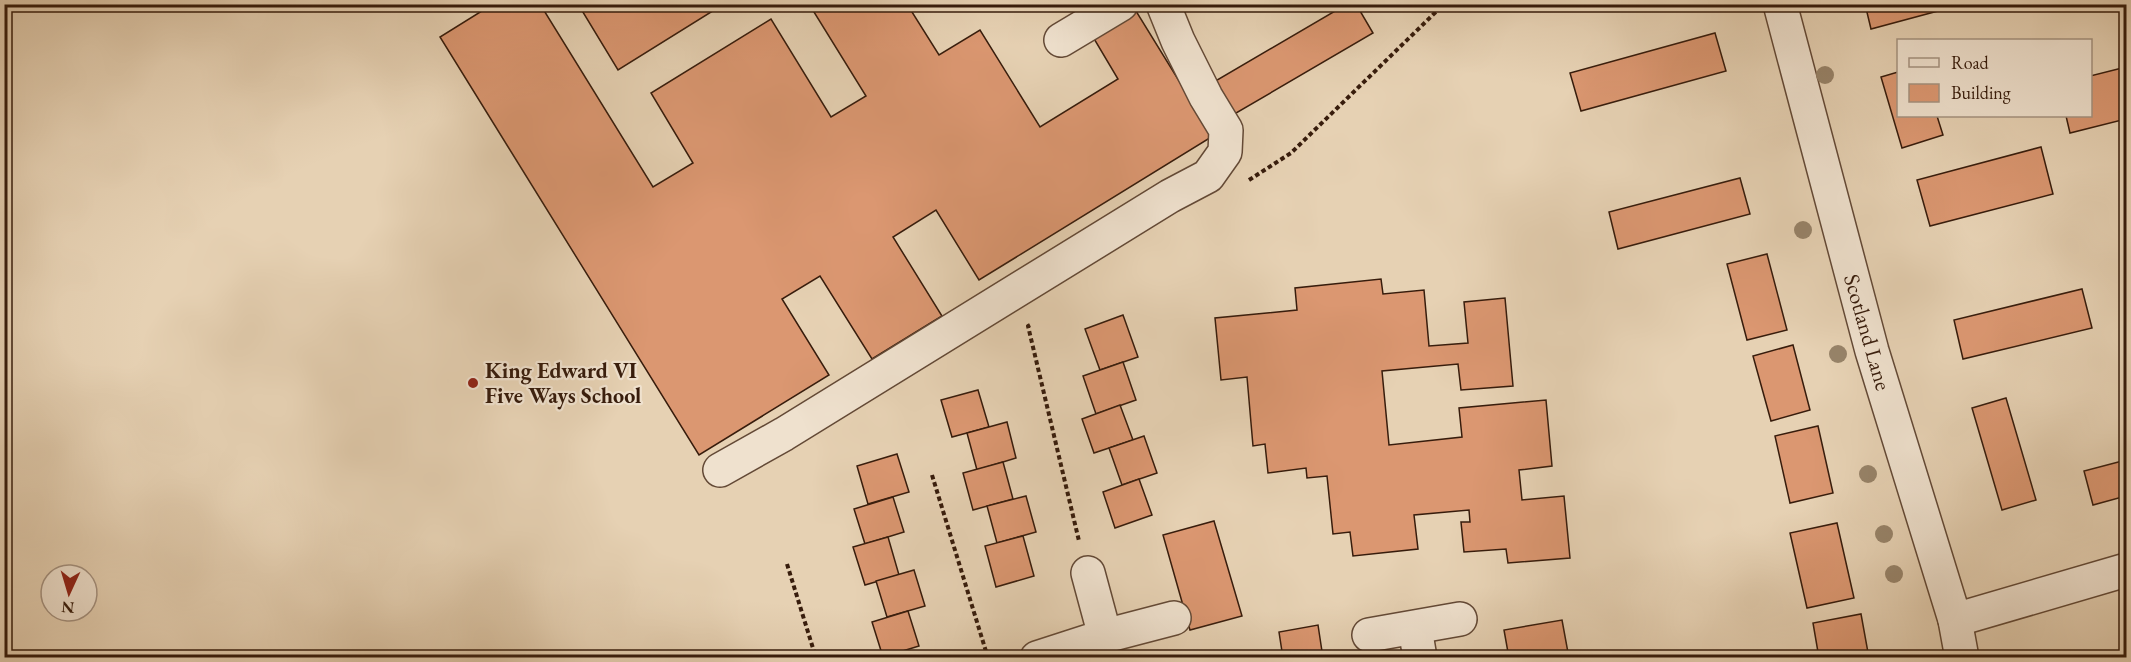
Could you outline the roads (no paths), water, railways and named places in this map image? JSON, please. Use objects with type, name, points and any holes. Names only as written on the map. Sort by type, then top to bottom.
[{"type":"street","points":[[1061,40],[1121,4]]},
{"type":"street","points":[[720,470],[784,434],[1160,202],[1208,176],[1225,152],[1226,130],[1206,97],[1178,41],[1163,4]]},
{"type":"street","name":"Scotland Lane","points":[[1780,4],[1872,351],[1955,620],[1962,657]]},
{"type":"street","points":[[1955,620],[2127,570]]},
{"type":"street","points":[[1088,573],[1105,636]]},
{"type":"street","points":[[1036,657],[1174,618]]},
{"type":"street","points":[[1368,635],[1418,643],[1460,620]]},
{"type":"place","name":"King Edward VI Five Ways School","points":[[473,383]]}]
